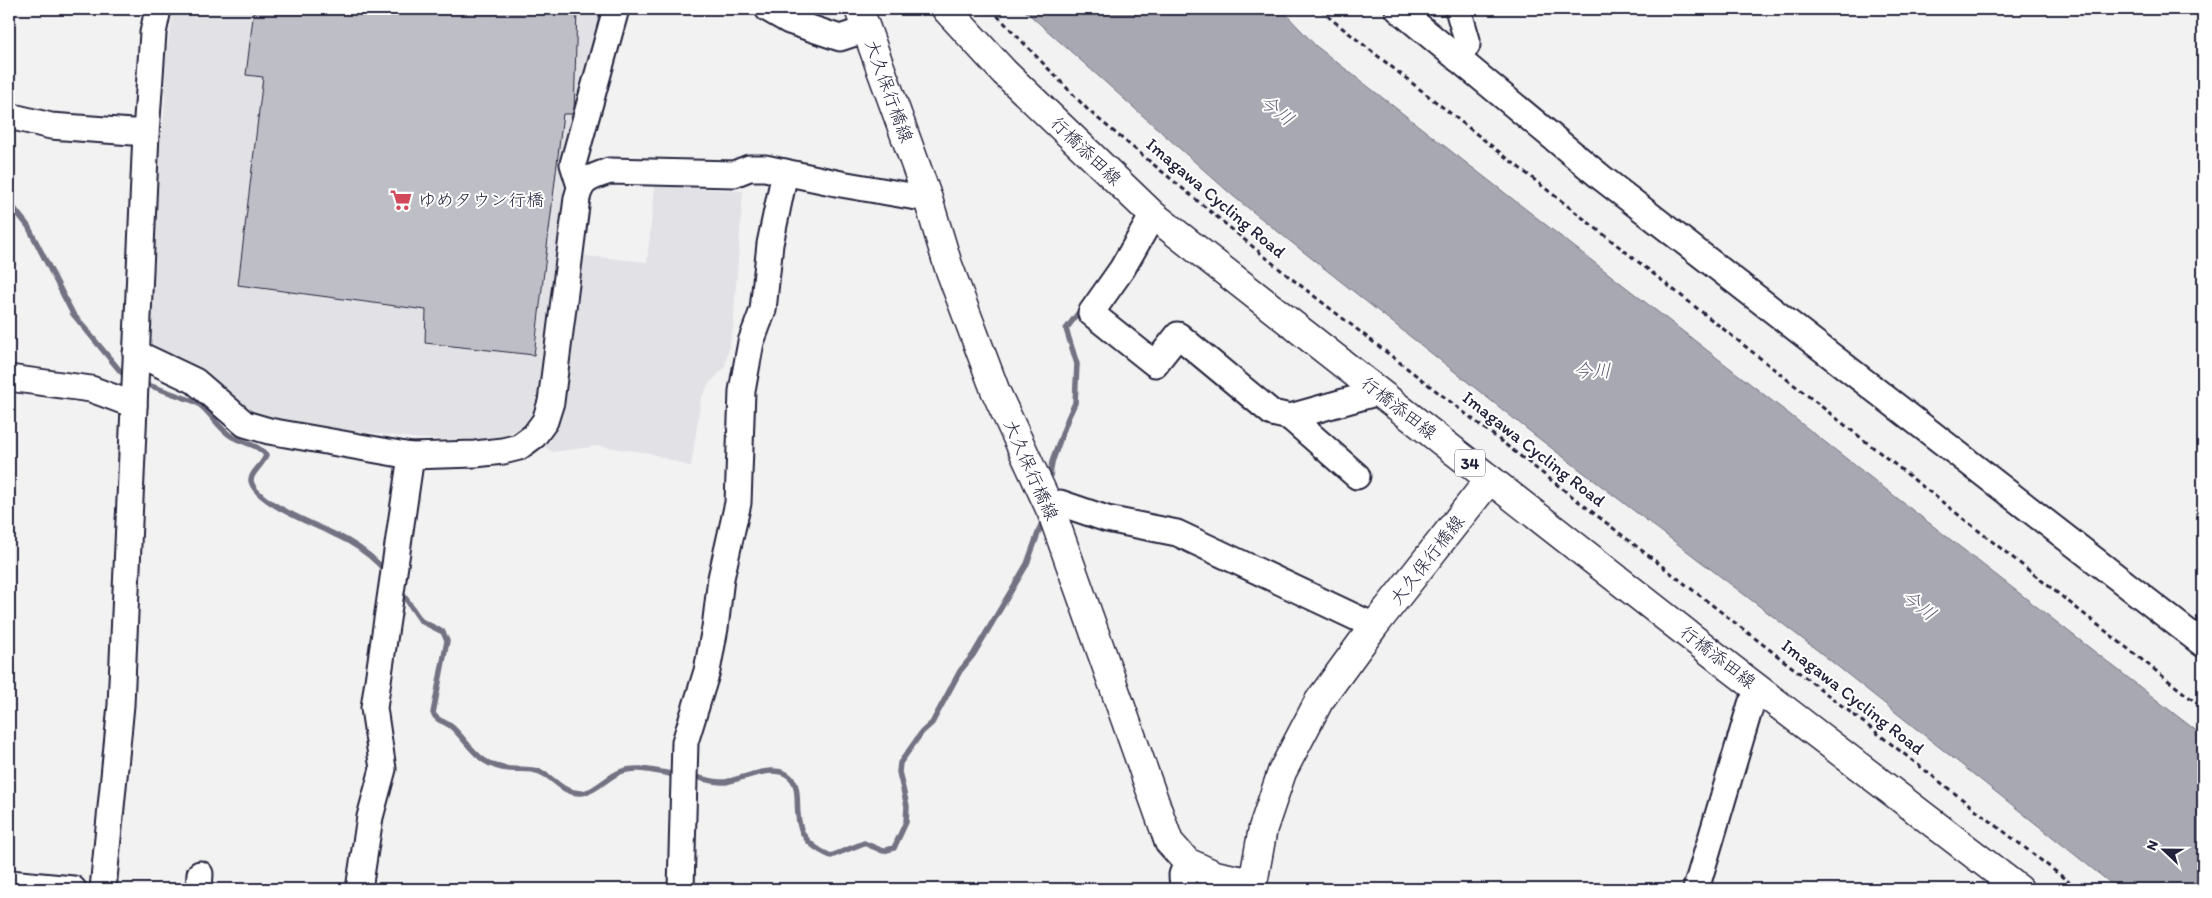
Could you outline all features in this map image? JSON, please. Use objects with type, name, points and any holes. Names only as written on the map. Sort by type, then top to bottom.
[{"type":"main road","name":"行橋添田線","points":[[946,9],[1004,72],[1152,215],[2018,889]]},
{"type":"main road","name":"大久保行橋線","points":[[863,19],[928,199],[948,266],[995,390],[1052,513],[1169,842],[1187,862],[1215,875],[1252,886],[1263,828],[1290,757],[1319,701],[1374,626],[1490,479]]},
{"type":"street","points":[[103,889],[121,705],[146,133],[154,33],[158,9]]},
{"type":"street","points":[[136,353],[195,381],[245,424],[269,431],[412,456],[503,451],[519,446],[534,436],[545,421],[551,402],[580,186],[573,164],[616,9]]},
{"type":"street","points":[[1398,9],[1602,178],[2203,644]]},
{"type":"street","points":[[1458,9],[1467,45],[1458,59]]},
{"type":"street","points":[[775,11],[789,21],[840,38],[863,19]]},
{"type":"street","points":[[9,116],[51,126],[146,133]]},
{"type":"street","points":[[580,186],[591,178],[609,171],[734,174],[749,168],[765,168],[928,199]]},
{"type":"street","points":[[681,889],[685,742],[707,671],[715,628],[721,578],[738,503],[742,391],[751,342],[763,310],[770,244],[785,172]]},
{"type":"street","points":[[1152,215],[1122,270],[1091,312],[1155,364],[1178,335],[1272,413],[1290,417],[1379,392]]},
{"type":"street","points":[[9,378],[91,389],[134,404]]},
{"type":"street","points":[[1290,417],[1357,476]]},
{"type":"street","points":[[359,889],[370,817],[382,770],[374,708],[412,456]]},
{"type":"street","points":[[1052,513],[1060,503],[1107,519],[1178,533],[1374,626]]},
{"type":"street","points":[[1696,889],[1751,704],[1760,690]]},
{"type":"street","points":[[1183,889],[1182,875],[1187,862]]},
{"type":"street","points":[[9,883],[73,889]]},
{"type":"path","name":"Imagawa Cycling Road","points":[[991,9],[1089,111],[1287,275],[2078,889]]},
{"type":"path","points":[[1321,9],[2203,708]]},
{"type":"shaded area","points":[[174,9],[603,9],[566,154],[578,255],[647,262],[655,186],[743,191],[733,329],[725,367],[708,385],[701,399],[691,467],[650,453],[598,446],[553,452],[517,430],[496,440],[421,439],[273,421],[248,412],[210,376],[156,349],[151,340],[159,147],[164,117],[166,56]]},
{"type":"water","name":"今川","points":[[1023,9],[1281,9],[1316,46],[2203,736],[2203,889],[2118,889],[1817,650],[1537,437],[1233,196]]},
{"type":"building","name":"ゆめタウン行橋","points":[[254,9],[577,9],[574,114],[563,114],[534,355],[425,343],[426,310],[238,285],[263,77],[246,75]]},
{"type":"waterway","points":[[9,202],[28,226],[73,314],[121,372],[130,377]]},
{"type":"waterway","points":[[1049,483],[1052,462],[1075,403],[1077,364],[1066,329],[1083,307]]},
{"type":"waterway","points":[[140,382],[196,402],[206,410],[226,433],[263,451],[266,455],[265,458],[251,478],[251,481],[256,490],[265,499],[294,516],[353,544],[374,559],[387,573]]},
{"type":"waterway","points":[[691,776],[726,782],[764,772],[772,771],[786,774],[793,781],[797,790],[799,824],[804,836],[814,846],[831,856],[864,843],[883,851],[894,848],[906,822],[907,806],[899,772],[900,763],[922,732],[932,723],[960,671],[973,655],[1027,564],[1041,525]]},
{"type":"waterway","points":[[400,590],[421,621],[443,632],[447,641],[433,713],[437,718],[453,728],[477,755],[484,760],[499,767],[540,772],[568,791],[580,793],[596,788],[615,774],[627,770],[648,770],[676,775]]},
{"type":"place","name":"ゆめタウン行橋","points":[[401,200]]}]
